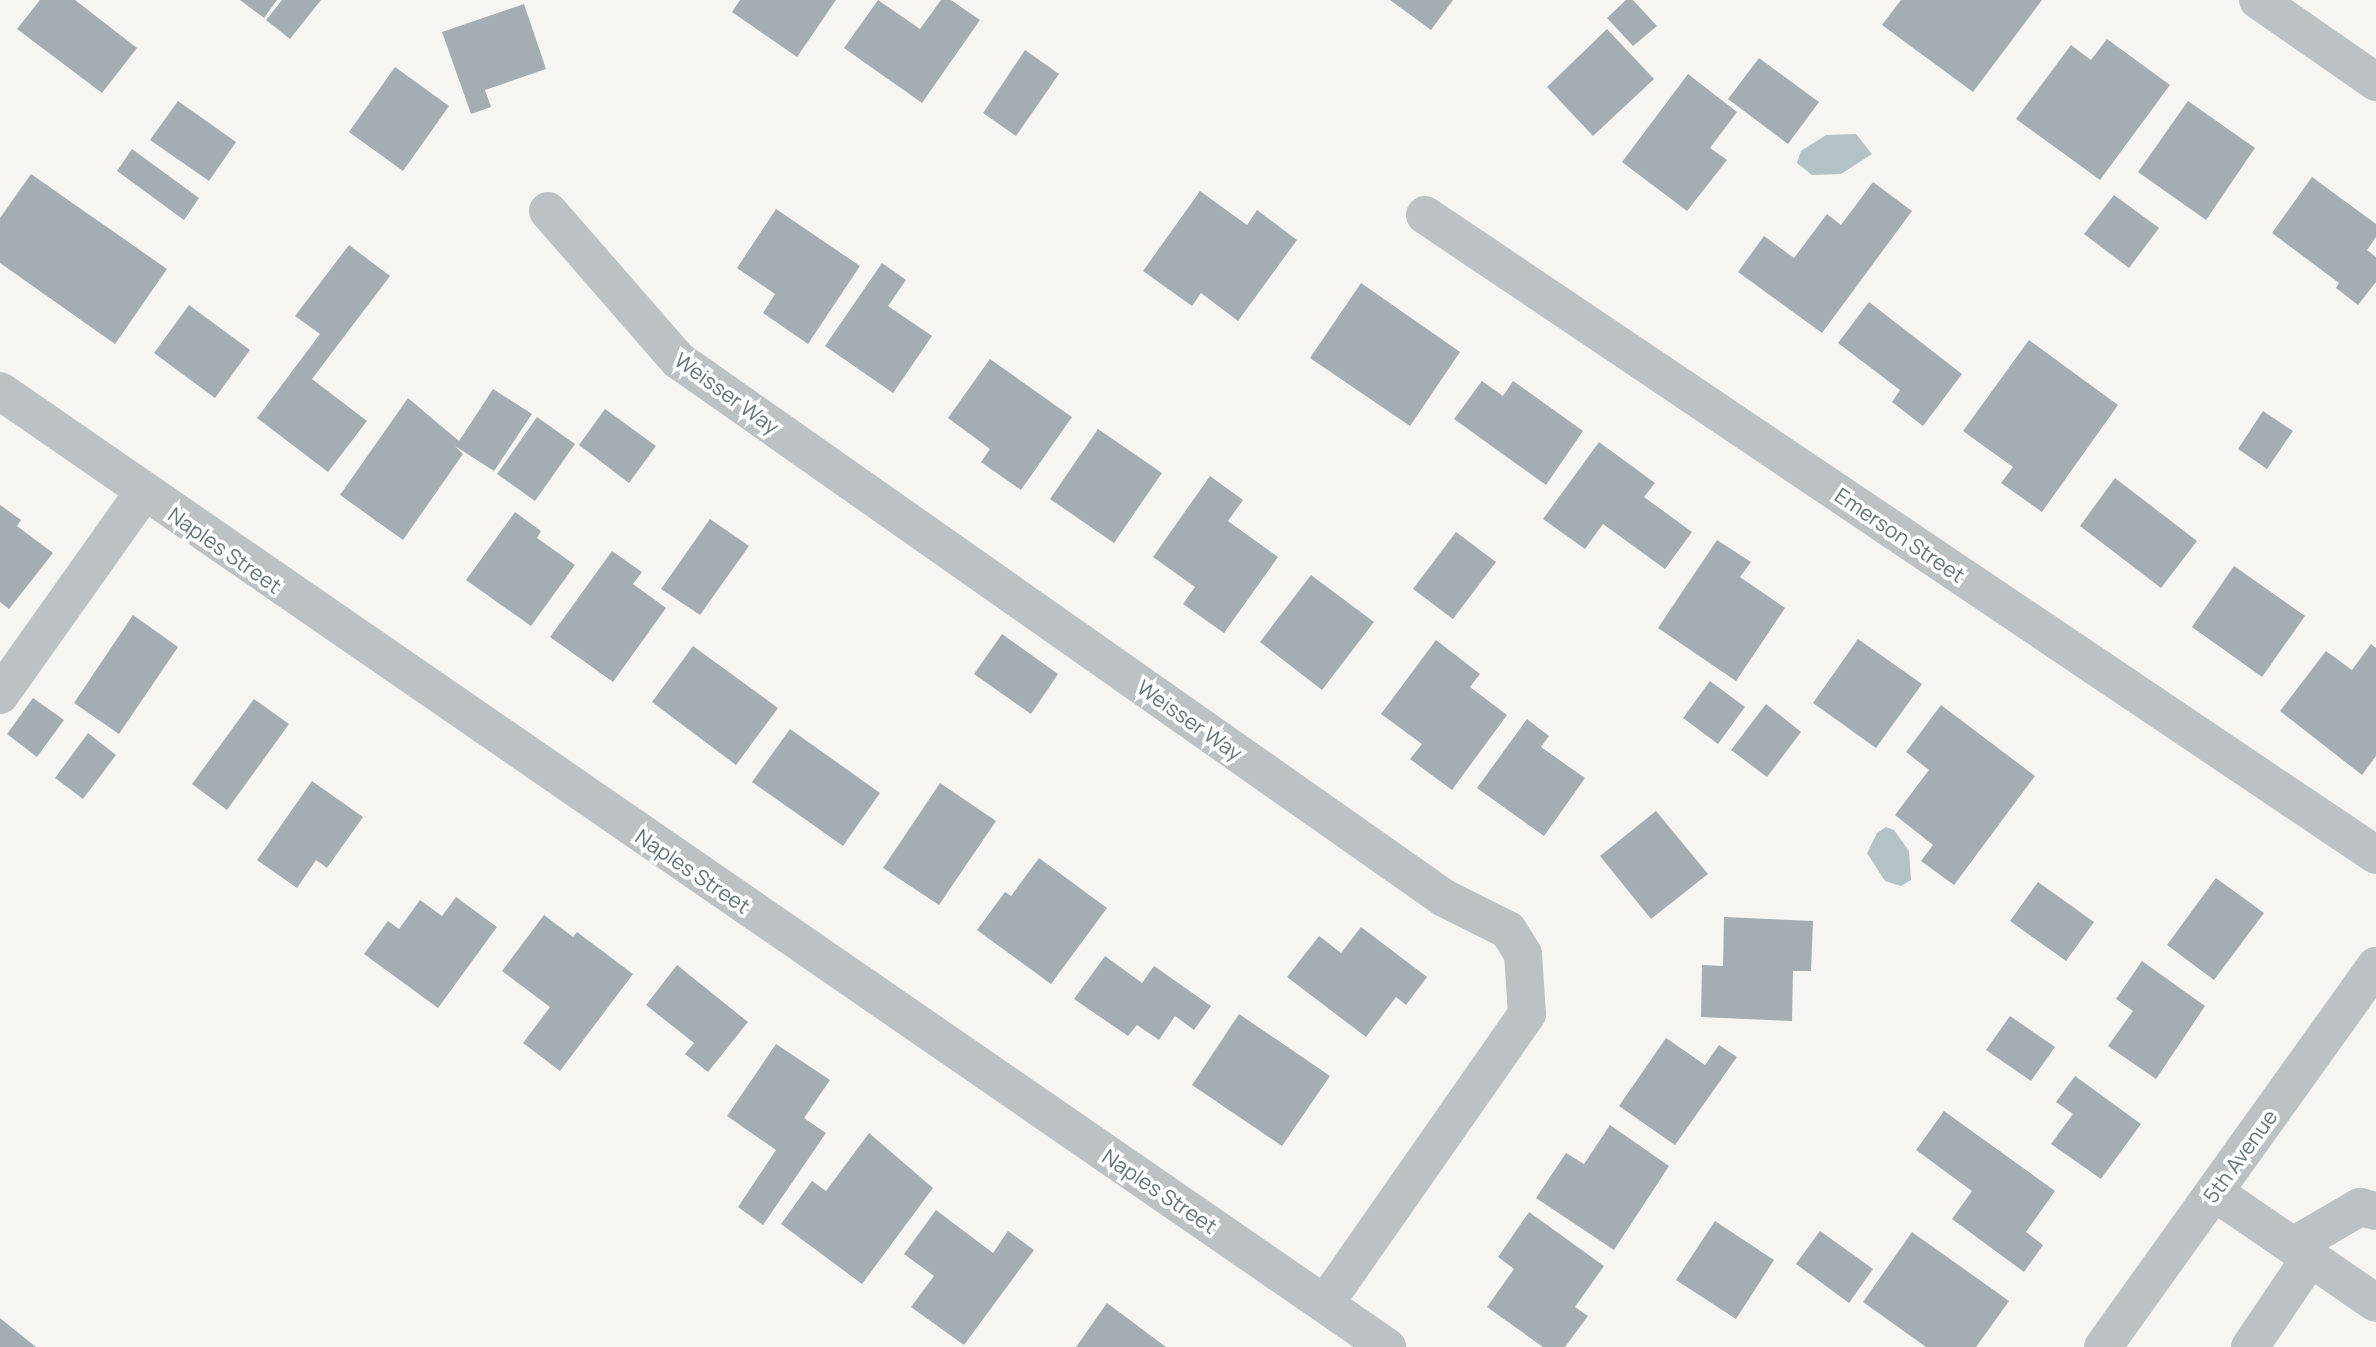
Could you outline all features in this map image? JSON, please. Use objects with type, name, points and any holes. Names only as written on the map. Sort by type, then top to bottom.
[{"type":"street","points":[[2258,0],[2376,82]]},
{"type":"street","name":"Weisser Way","points":[[548,211],[678,360],[1444,898],[1508,930],[1523,954],[1527,1014],[1325,1304]]},
{"type":"street","name":"Emerson Street","points":[[1424,215],[2376,855]]},
{"type":"street","name":"Naples Street","points":[[0,391],[143,493],[1387,1347]]},
{"type":"street","points":[[0,695],[143,493]]},
{"type":"street","name":"5th Avenue","points":[[2103,1347],[2376,966]]},
{"type":"street","points":[[2214,1192],[2376,1303]]},
{"type":"street","points":[[2250,1347],[2302,1252],[2360,1207],[2376,1211]]},
{"type":"shaded area","points":[[1856,134],[1872,154],[1841,174],[1812,175],[1797,163],[1801,151],[1826,135]]},
{"type":"shaded area","points":[[1886,827],[1894,830],[1909,851],[1911,880],[1901,886],[1885,881],[1867,853],[1877,833]]},
{"type":"building","points":[[40,0],[75,0],[137,48],[102,93],[17,29]]},
{"type":"building","points":[[240,0],[277,0],[264,18]]},
{"type":"building","points":[[282,0],[321,0],[290,39],[266,20]]},
{"type":"building","points":[[740,0],[836,0],[797,57],[732,12]]},
{"type":"building","points":[[878,0],[920,29],[941,0],[951,0],[980,20],[922,103],[844,48]]},
{"type":"building","points":[[1390,0],[1453,0],[1431,30]]},
{"type":"building","points":[[1626,0],[1633,0],[1657,26],[1633,46],[1607,18]]},
{"type":"building","points":[[1901,0],[2042,0],[1973,92],[1882,25]]},
{"type":"building","points":[[524,4],[546,69],[485,90],[491,107],[471,114],[442,32]]},
{"type":"building","points":[[1607,29],[1654,79],[1593,136],[1547,87]]},
{"type":"building","points":[[2107,39],[2170,85],[2100,180],[2016,119],[2071,45],[2091,60]]},
{"type":"building","points":[[1025,50],[1059,74],[1016,136],[983,113]]},
{"type":"building","points":[[1759,58],[1819,102],[1788,144],[1728,99]]},
{"type":"building","points":[[395,67],[449,106],[403,171],[349,132]]},
{"type":"building","points":[[1688,74],[1737,112],[1710,148],[1727,160],[1687,211],[1622,162]]},
{"type":"building","points":[[178,101],[236,142],[209,181],[150,140]]},
{"type":"building","points":[[2188,101],[2255,148],[2206,220],[2138,172]]},
{"type":"building","points":[[132,149],[199,198],[184,220],[117,171]]},
{"type":"building","points":[[31,174],[167,269],[115,344],[0,263],[0,218]]},
{"type":"building","points":[[2312,177],[2376,224],[2376,237],[2367,250],[2376,257],[2376,282],[2358,305],[2336,288],[2339,283],[2272,233]]},
{"type":"building","points":[[1873,182],[1912,211],[1822,333],[1738,272],[1764,236],[1794,258],[1827,214],[1841,225]]},
{"type":"building","points":[[1200,191],[1247,225],[1257,210],[1297,240],[1238,321],[1201,293],[1192,306],[1143,271]]},
{"type":"building","points":[[2114,195],[2159,228],[2129,268],[2084,234]]},
{"type":"building","points":[[776,209],[860,266],[808,344],[763,313],[775,294],[737,268]]},
{"type":"building","points":[[349,245],[390,276],[312,379],[367,421],[328,472],[257,418],[320,334],[295,316]]},
{"type":"building","points":[[882,263],[906,280],[888,306],[932,336],[893,393],[825,346]]},
{"type":"building","points":[[1361,283],[1460,352],[1410,426],[1310,358]]},
{"type":"building","points":[[1869,302],[1962,374],[1923,426],[1892,402],[1900,390],[1838,343]]},
{"type":"building","points":[[189,305],[250,350],[215,398],[154,353]]},
{"type":"building","points":[[2029,340],[2118,405],[2042,512],[2001,483],[2013,467],[1963,431]]},
{"type":"building","points":[[990,359],[1072,417],[1021,490],[981,462],[990,449],[948,418]]},
{"type":"building","points":[[1482,381],[1503,396],[1513,381],[1583,431],[1546,485],[1454,419]]},
{"type":"building","points":[[493,389],[532,414],[494,471],[455,446],[463,454],[403,540],[340,495],[408,398],[459,441]]},
{"type":"building","points":[[605,409],[656,446],[629,483],[579,445]]},
{"type":"building","points":[[2263,411],[2293,431],[2267,469],[2238,449]]},
{"type":"building","points":[[537,417],[575,444],[535,501],[497,474]]},
{"type":"building","points":[[1098,429],[1162,473],[1114,543],[1050,499]]},
{"type":"building","points":[[1599,442],[1655,483],[1644,497],[1692,532],[1665,569],[1603,524],[1585,549],[1543,519]]},
{"type":"building","points":[[1210,476],[1243,500],[1228,521],[1278,557],[1224,633],[1183,604],[1195,587],[1153,557]]},
{"type":"building","points":[[2115,478],[2197,541],[2161,588],[2080,526]]},
{"type":"building","points":[[0,505],[21,520],[17,526],[53,553],[9,609],[0,602]]},
{"type":"building","points":[[515,512],[541,531],[537,538],[575,565],[531,626],[466,580]]},
{"type":"building","points":[[710,519],[749,546],[700,615],[661,589]]},
{"type":"building","points":[[1456,532],[1496,562],[1453,619],[1413,589]]},
{"type":"building","points":[[1717,540],[1751,562],[1740,577],[1785,608],[1736,681],[1658,628]]},
{"type":"building","points":[[612,551],[642,572],[633,584],[666,608],[613,682],[550,637]]},
{"type":"building","points":[[2234,566],[2305,616],[2262,677],[2192,627]]},
{"type":"building","points":[[1311,575],[1374,622],[1322,690],[1260,642]]},
{"type":"building","points":[[133,615],[178,647],[119,734],[74,703]]},
{"type":"building","points":[[1002,634],[1058,674],[1031,714],[974,674]]},
{"type":"building","points":[[1858,639],[1922,684],[1876,748],[1813,703]]},
{"type":"building","points":[[1436,640],[1480,674],[1470,687],[1507,715],[1452,790],[1410,759],[1422,744],[1381,714]]},
{"type":"building","points":[[2371,644],[2376,648],[2376,756],[2362,775],[2280,711],[2326,651],[2352,670]]},
{"type":"building","points":[[693,646],[778,708],[736,765],[652,702]]},
{"type":"building","points":[[1710,681],[1745,707],[1718,744],[1683,718]]},
{"type":"building","points":[[33,698],[64,720],[37,757],[7,734]]},
{"type":"building","points":[[254,699],[289,724],[227,810],[192,784]]},
{"type":"building","points":[[1766,704],[1801,732],[1767,777],[1731,750]]},
{"type":"building","points":[[1941,705],[2035,776],[1954,885],[1921,861],[1933,845],[1895,815],[1929,770],[1906,752]]},
{"type":"building","points":[[1527,719],[1549,736],[1541,747],[1585,778],[1544,836],[1477,788]]},
{"type":"building","points":[[790,729],[880,793],[843,846],[752,782]]},
{"type":"building","points":[[88,733],[116,755],[83,799],[55,778]]},
{"type":"building","points":[[312,781],[363,817],[327,868],[316,860],[297,888],[257,860]]},
{"type":"building","points":[[940,783],[996,821],[939,905],[883,868]]},
{"type":"building","points":[[1656,811],[1708,874],[1651,919],[1600,856]]},
{"type":"building","points":[[1039,858],[1107,908],[1051,984],[977,930],[1005,892],[1011,896]]},
{"type":"building","points":[[2216,878],[2264,913],[2214,980],[2167,945]]},
{"type":"building","points":[[2038,882],[2094,922],[2066,961],[2010,921]]},
{"type":"building","points":[[456,897],[497,927],[438,1008],[364,954],[388,921],[399,929],[420,900],[442,916]]},
{"type":"building","points":[[544,915],[573,937],[577,932],[633,974],[560,1071],[523,1043],[550,1007],[502,971]]},
{"type":"building","points":[[1724,917],[1813,921],[1811,971],[1793,971],[1792,1021],[1701,1017],[1702,965],[1723,966]]},
{"type":"building","points":[[1361,927],[1427,977],[1406,1005],[1396,997],[1366,1037],[1287,977],[1319,936],[1341,953]]},
{"type":"building","points":[[1105,956],[1142,983],[1154,966],[1211,1006],[1194,1030],[1175,1016],[1159,1040],[1137,1025],[1128,1036],[1074,999]]},
{"type":"building","points":[[2142,961],[2205,1006],[2156,1079],[2108,1046],[2133,1011],[2116,999]]},
{"type":"building","points":[[677,965],[748,1022],[708,1072],[685,1054],[694,1043],[646,1005]]},
{"type":"building","points":[[1239,1014],[1330,1076],[1282,1146],[1192,1085]]},
{"type":"building","points":[[2010,1016],[2055,1047],[2031,1081],[1986,1050]]},
{"type":"building","points":[[1666,1038],[1705,1065],[1719,1045],[1737,1057],[1675,1145],[1619,1106]]},
{"type":"building","points":[[776,1044],[830,1080],[804,1118],[826,1133],[763,1225],[738,1207],[776,1150],[727,1116]]},
{"type":"building","points":[[2075,1076],[2141,1124],[2101,1179],[2051,1144],[2073,1114],[2056,1102]]},
{"type":"building","points":[[1944,1111],[2055,1191],[2026,1232],[2043,1245],[2024,1272],[1952,1219],[1972,1191],[1916,1150]]},
{"type":"building","points":[[1610,1125],[1669,1166],[1614,1250],[1536,1198],[1566,1153],[1584,1164]]},
{"type":"building","points":[[869,1133],[933,1188],[862,1284],[781,1224],[812,1181],[826,1191]]},
{"type":"building","points":[[936,1210],[993,1253],[1008,1231],[1034,1250],[964,1345],[911,1307],[934,1276],[904,1254]]},
{"type":"building","points":[[1529,1212],[1604,1266],[1575,1307],[1588,1316],[1565,1347],[1543,1347],[1487,1307],[1514,1269],[1498,1257]]},
{"type":"building","points":[[1715,1221],[1774,1260],[1736,1319],[1676,1280]]},
{"type":"building","points":[[1820,1231],[1873,1269],[1849,1303],[1796,1264]]},
{"type":"building","points":[[1912,1232],[2009,1301],[1976,1347],[1926,1347],[1863,1302]]},
{"type":"building","points":[[1107,1303],[1166,1347],[1076,1347]]},
{"type":"building","points":[[0,1318],[36,1347],[0,1347]]}]
